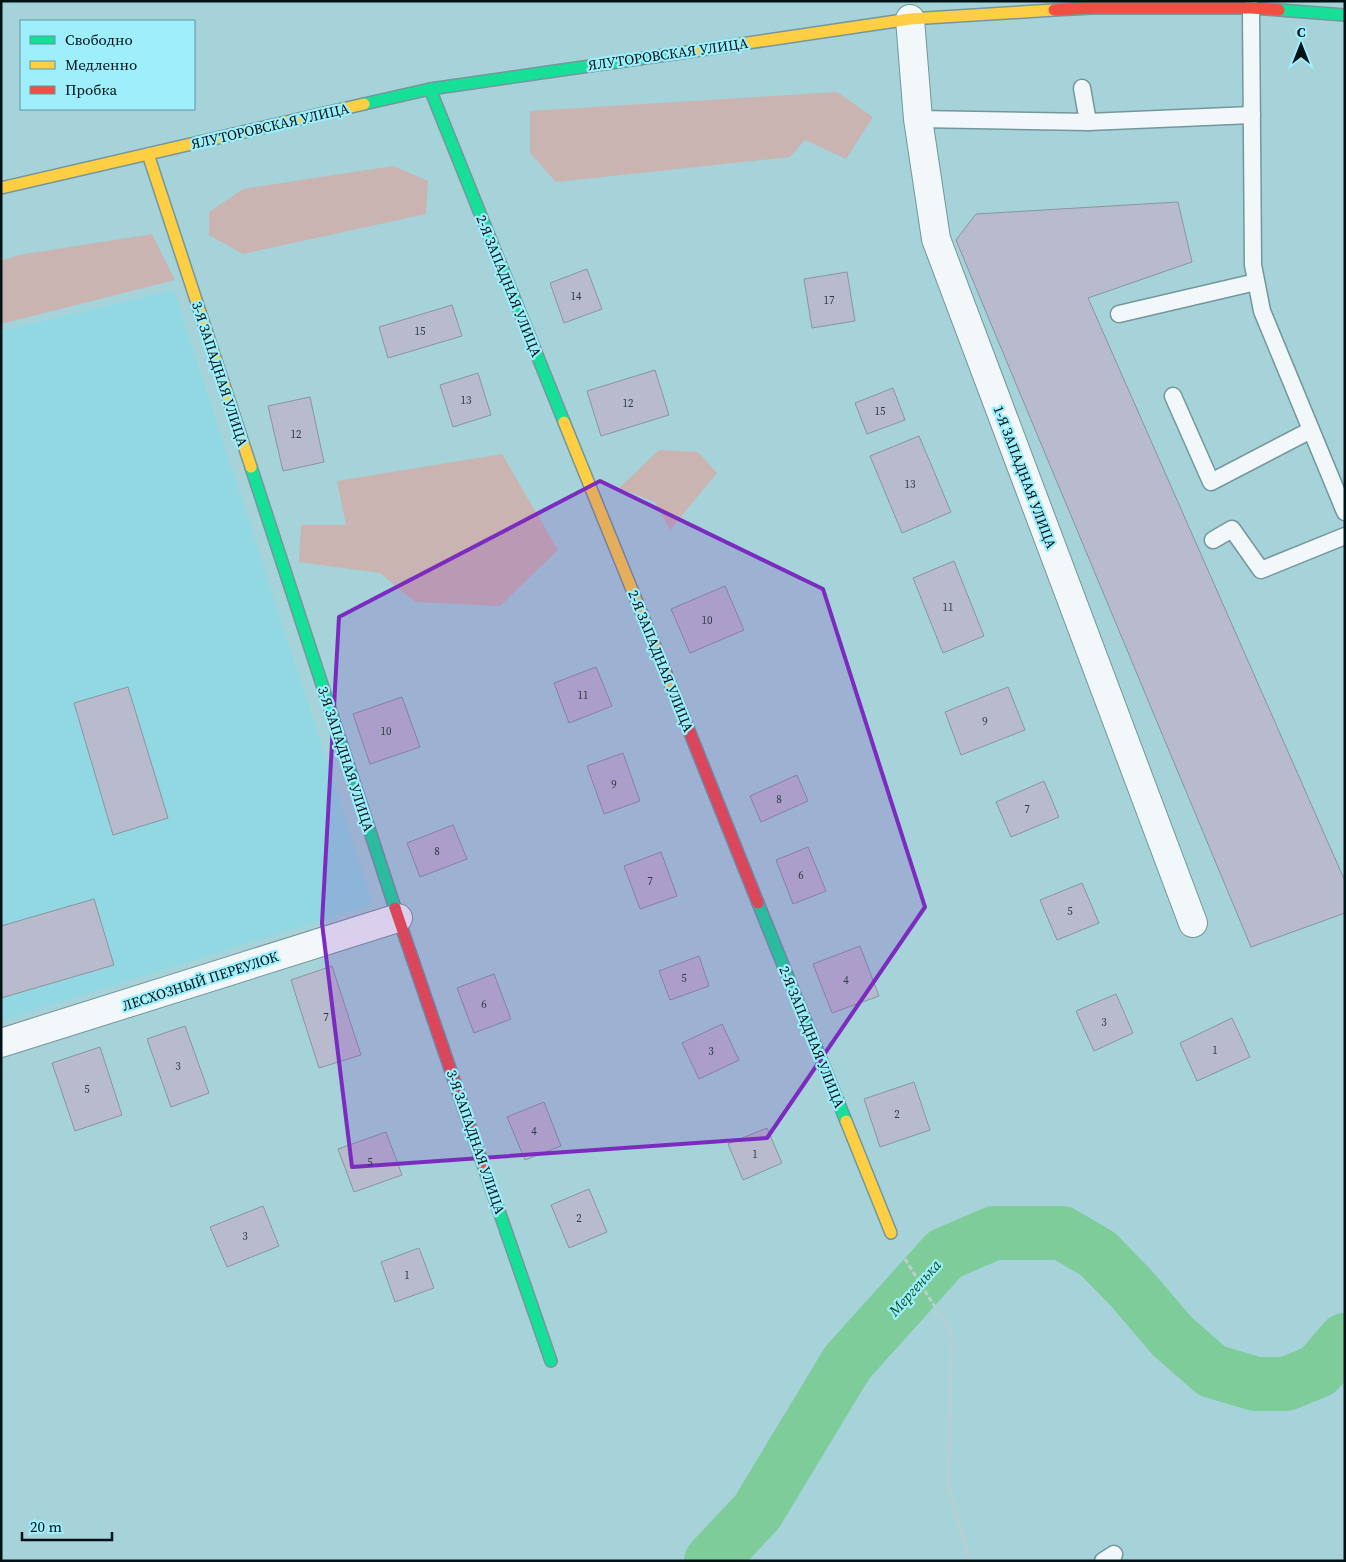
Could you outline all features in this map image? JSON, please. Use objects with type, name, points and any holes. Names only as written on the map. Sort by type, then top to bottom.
[{"type":"street","name":"ЯЛУТОРОВСКАЯ УЛИЦА","points":[[1,188],[430,89],[910,19],[1091,8],[1251,8],[1345,15]]},
{"type":"street","name":"1-Я ЗАПАДНАЯ УЛИЦА","points":[[910,19],[918,119],[936,238],[1193,923]]},
{"type":"street","name":"2-Я ЗАПАДНАЯ УЛИЦА","points":[[430,89],[891,1233]]},
{"type":"street","name":"3-Я ЗАПАДНАЯ УЛИЦА","points":[[148,154],[398,918],[551,1361]]},
{"type":"street","name":"ЛЕСХОЗНЫЙ ПЕРЕУЛОК","points":[[1,1043],[398,918]]},
{"type":"lane","points":[[1251,8],[1253,265],[1256,282],[1262,311],[1345,512]]},
{"type":"lane","points":[[1082,88],[1088,122]]},
{"type":"lane","points":[[918,119],[1088,122],[1252,115]]},
{"type":"lane","points":[[1120,314],[1256,282]]},
{"type":"lane","points":[[1173,396],[1211,482],[1311,430]]},
{"type":"lane","points":[[1213,540],[1232,529],[1261,570],[1345,536]]},
{"type":"path","points":[[911,1269],[952,1334],[948,1486],[970,1561]]},
{"type":"highlighted area","points":[[600,481],[823,589],[925,907],[767,1138],[352,1167],[322,923],[339,617]]},
{"type":"shaded area","points":[[837,92],[873,117],[846,159],[805,140],[790,157],[556,182],[530,153],[530,111]]},
{"type":"shaded area","points":[[393,166],[428,181],[426,214],[243,254],[209,235],[209,212],[243,189]]},
{"type":"shaded area","points":[[152,234],[175,280],[1,324],[1,261],[19,255]]},
{"type":"shaded area","points":[[174,290],[373,904],[1,1021],[1,331]]},
{"type":"shaded area","points":[[659,450],[698,452],[717,473],[670,530],[655,502],[619,488]]},
{"type":"shaded area","points":[[502,454],[558,550],[500,606],[415,602],[380,573],[299,562],[301,525],[346,525],[337,481]]},
{"type":"building","points":[[1178,202],[1192,262],[1088,298],[1345,881],[1345,913],[1251,947],[956,240],[976,214]]},
{"type":"building","points":[[587,269],[602,309],[564,323],[550,283]]},
{"type":"building","points":[[847,272],[855,321],[812,328],[804,279]]},
{"type":"building","points":[[452,305],[462,336],[388,358],[379,327]]},
{"type":"building","points":[[655,370],[669,415],[601,436],[587,391]]},
{"type":"building","points":[[478,373],[491,415],[453,427],[440,385]]},
{"type":"building","points":[[893,388],[905,420],[867,434],[855,403]]},
{"type":"building","points":[[310,397],[324,462],[283,471],[268,406]]},
{"type":"building","points":[[919,436],[951,512],[902,533],[870,456]]},
{"type":"building","points":[[954,561],[984,636],[943,653],[913,578]]},
{"type":"building","points":[[725,586],[744,630],[690,653],[671,609]]},
{"type":"building","points":[[596,667],[612,706],[569,723],[554,683]]},
{"type":"building","points":[[128,687],[168,818],[113,835],[74,703]]},
{"type":"building","points":[[1008,687],[1025,730],[961,755],[945,712]]},
{"type":"building","points":[[402,697],[420,747],[370,764],[353,714]]},
{"type":"building","points":[[623,753],[640,801],[604,814],[587,766]]},
{"type":"building","points":[[797,775],[808,801],[761,822],[750,796]]},
{"type":"building","points":[[1044,781],[1059,817],[1011,837],[996,802]]},
{"type":"building","points":[[453,825],[467,859],[420,877],[407,843]]},
{"type":"building","points":[[808,847],[826,891],[793,904],[776,860]]},
{"type":"building","points":[[661,852],[677,896],[640,909],[624,866]]},
{"type":"building","points":[[1082,883],[1099,923],[1057,940],[1040,900]]},
{"type":"building","points":[[94,899],[114,965],[1,998],[1,926]]},
{"type":"building","points":[[860,946],[879,996],[832,1013],[813,964]]},
{"type":"building","points":[[699,956],[709,986],[670,1000],[659,971]]},
{"type":"building","points":[[332,966],[361,1055],[319,1068],[291,980]]},
{"type":"building","points":[[494,974],[511,1019],[474,1033],[457,988]]},
{"type":"building","points":[[1116,994],[1133,1033],[1094,1051],[1076,1011]]},
{"type":"building","points":[[1232,1018],[1250,1057],[1197,1081],[1180,1043]]},
{"type":"building","points":[[722,1024],[739,1060],[699,1079],[682,1043]]},
{"type":"building","points":[[185,1026],[209,1093],[171,1107],[147,1039]]},
{"type":"building","points":[[100,1047],[122,1115],[75,1131],[52,1063]]},
{"type":"building","points":[[914,1082],[930,1130],[880,1147],[864,1099]]},
{"type":"building","points":[[544,1102],[561,1146],[525,1160],[507,1117]]},
{"type":"building","points":[[767,1128],[782,1163],[743,1180],[728,1144]]},
{"type":"building","points":[[386,1132],[402,1175],[354,1192],[338,1149]]},
{"type":"building","points":[[589,1189],[607,1232],[569,1248],[551,1205]]},
{"type":"building","points":[[263,1206],[279,1246],[227,1267],[210,1227]]},
{"type":"building","points":[[419,1248],[434,1288],[395,1302],[381,1262]]},
{"type":"waterway","name":"Мергенька","points":[[711,1561],[757,1512],[847,1363],[945,1254],[994,1233],[1062,1233],[1098,1254],[1132,1289],[1172,1336],[1212,1371],[1256,1384],[1286,1384],[1318,1371],[1345,1340]]},
{"type":"traffic: fast","points":[[1279,10],[1345,15]]},
{"type":"traffic: fast","points":[[364,104],[430,89],[673,54]]},
{"type":"traffic: fast","points":[[430,89],[564,422]]},
{"type":"traffic: fast","points":[[251,467],[395,908]]},
{"type":"traffic: fast","points":[[758,903],[846,1121]]},
{"type":"traffic: fast","points":[[490,1185],[551,1361]]},
{"type":"traffic: slow","points":[[673,54],[910,19],[1054,10]]},
{"type":"traffic: slow","points":[[1,188],[364,104]]},
{"type":"traffic: slow","points":[[148,154],[251,467]]},
{"type":"traffic: slow","points":[[564,422],[684,718]]},
{"type":"traffic: slow","points":[[846,1121],[891,1233]]},
{"type":"traffic: jam","points":[[1054,10],[1091,8],[1251,8],[1279,10]]},
{"type":"traffic: jam","points":[[684,718],[758,903]]},
{"type":"traffic: jam","points":[[395,908],[490,1185]]}]
